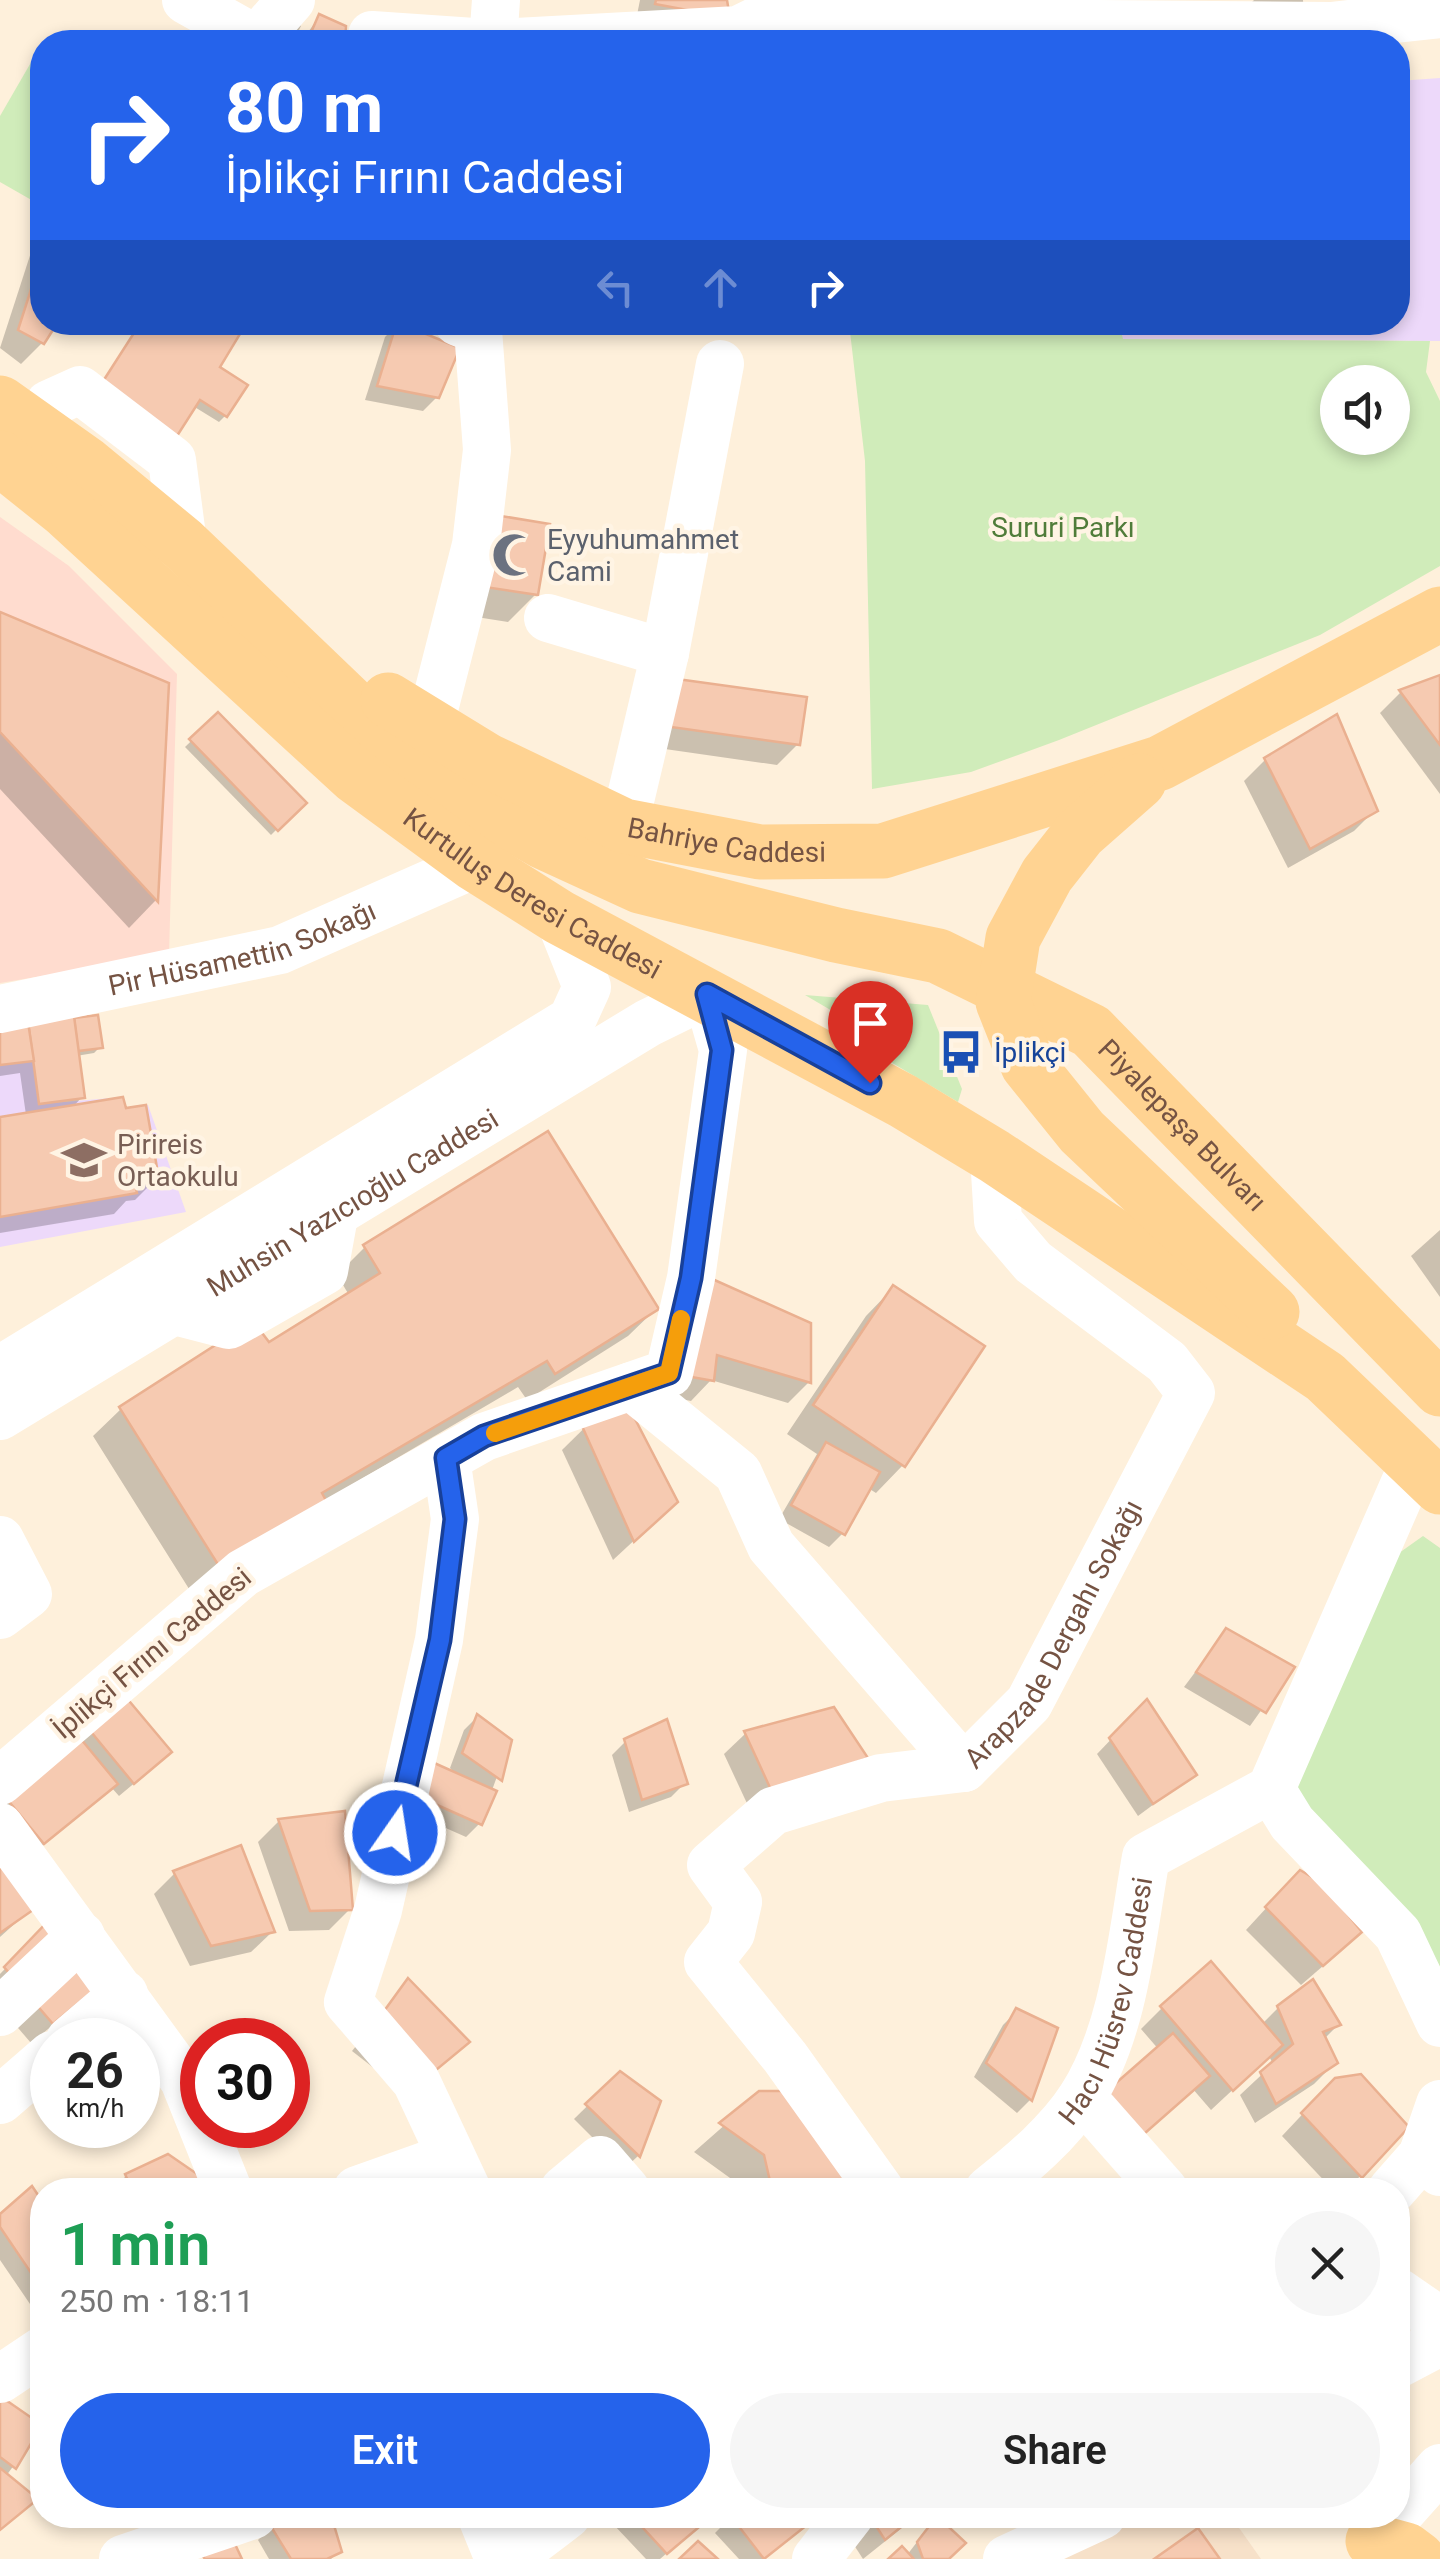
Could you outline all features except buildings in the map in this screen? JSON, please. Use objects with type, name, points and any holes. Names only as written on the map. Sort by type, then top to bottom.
[{"type":"main road","name":"Kurtuluş Deresi Caddesi","points":[[0,367],[25,403],[86,464],[165,529],[374,726],[456,792],[544,842],[640,886]]},
{"type":"main road","name":"Kurtuluş Deresi Caddesi","points":[[0,458],[65,510],[355,776],[475,864],[560,917],[707,994],[994,1156],[1324,1377]]},
{"type":"main road","name":"Bahriye Caddesi","points":[[320,674],[364,685],[486,760],[624,826],[760,852],[883,851],[1160,763],[1440,614]]},
{"type":"main road","name":"Bahriye Caddesi","points":[[1160,763],[1080,833],[1047,875],[1013,938],[1003,1002],[1028,1065],[1082,1132],[1269,1308],[1324,1377]]},
{"type":"main road","name":"Piyalepaşa Bulvarı","points":[[640,886],[836,936],[938,956],[1091,1031],[1434,1382]]},
{"type":"main road","points":[[1324,1377],[1428,1473]]},
{"type":"street","points":[[186,0],[239,30]]},
{"type":"street","points":[[266,30],[291,0]]},
{"type":"street","points":[[493,30],[496,0]]},
{"type":"street","points":[[677,30],[731,26],[778,11],[868,22],[1112,12],[1440,14]]},
{"type":"street","points":[[430,726],[476,545],[487,450],[472,335]]},
{"type":"street","points":[[624,826],[665,653],[720,364]]},
{"type":"street","points":[[548,618],[665,653]]},
{"type":"street","name":"Pir Hüsamettin Sokağı","points":[[0,1008],[280,950],[475,864]]},
{"type":"street","points":[[560,917],[587,987],[572,1020]]},
{"type":"street","name":"Muhsin Yazıcıoğlu Caddesi","points":[[0,1370],[166,1292],[323,1198],[608,1050],[707,994]]},
{"type":"street","name":"İplikçi Fırını Caddesi","points":[[0,1780],[243,1573],[484,1436],[669,1373],[691,1278],[722,1050],[707,994]]},
{"type":"street","points":[[572,1020],[589,1010],[607,1018],[613,1036],[608,1050]]},
{"type":"street","name":"Muhsin Yazıcıoğlu Caddesi","points":[[323,1198],[572,1020]]},
{"type":"street","name":"Arapzade Dergahı Sokağı","points":[[871,2178],[785,2058],[708,1962],[732,1933],[738,1902],[712,1866],[773,1811],[881,1778],[964,1768],[1029,1703],[1192,1393],[1167,1362],[1033,1262],[998,1220],[994,1156]]},
{"type":"street","points":[[166,1292],[229,1325],[324,1271],[323,1198]]},
{"type":"street","name":"Muhsin Yazıcıoğlu Caddesi","points":[[0,1416],[166,1292]]},
{"type":"street","points":[[631,1386],[738,1472],[771,1546],[964,1768]]},
{"type":"street","points":[[433,2178],[458,2174],[416,2082],[348,2002],[378,1910],[440,1640],[455,1519],[446,1458]]},
{"type":"street","points":[[1428,1473],[1271,1789],[1292,1823],[1398,1934],[1440,2023]]},
{"type":"street","points":[[0,1540],[28,1594],[0,1616]]},
{"type":"street","name":"Hacı Hüsrev Caddesi","points":[[1005,2178],[1024,2163],[1082,2097],[1107,2042],[1146,1857],[1271,1789]]},
{"type":"street","points":[[0,1827],[184,2080],[223,2178]]},
{"type":"street","points":[[0,2012],[81,1936]]},
{"type":"street","points":[[96,2018],[124,1994]]},
{"type":"street","points":[[0,2022],[30,2039]]},
{"type":"street","points":[[0,2100],[30,2074]]},
{"type":"street","points":[[1082,2097],[1153,2178]]},
{"type":"street","points":[[1418,2173],[1440,2104]]},
{"type":"street","points":[[578,2178],[600,2160],[616,2178]]},
{"type":"street","points":[[1410,2300],[1440,2320]]},
{"type":"street","points":[[1410,2358],[1440,2342]]},
{"type":"street","points":[[0,2379],[30,2359]]},
{"type":"street","points":[[1410,2509],[1440,2468]]},
{"type":"street","points":[[123,2559],[215,2528]]},
{"type":"street","points":[[486,2528],[499,2559]]},
{"type":"street","points":[[509,2559],[550,2528]]},
{"type":"street","points":[[816,2559],[840,2528]]},
{"type":"street","points":[[1007,2559],[1074,2528]]},
{"type":"shaded area","points":[[1440,78],[1440,341],[1122,339],[1121,335],[1410,335],[1410,80]]},
{"type":"shaded area","points":[[0,517],[69,566],[177,674],[169,955],[0,983]]},
{"type":"shaded area","name":"Pirireis Ortaokulu","points":[[34,1061],[40,1104],[123,1097],[126,1108],[148,1105],[186,1212],[0,1247],[0,1065]]},
{"type":"shaded area","points":[[1115,2528],[1239,2528],[1261,2559],[1046,2559]]},
{"type":"green space","points":[[30,64],[30,199],[0,182],[0,116]]},
{"type":"green space","name":"Sururi Parkı","points":[[850,335],[1430,341],[1426,372],[1440,401],[1440,566],[1320,635],[1059,740],[971,772],[872,789],[865,461]]},
{"type":"green space","points":[[805,995],[928,1005],[962,1089],[958,1102],[862,1045],[868,1032]]},
{"type":"green space","points":[[1423,1536],[1440,1548],[1440,1967],[1422,1933],[1289,1796],[1392,1558]]},
{"type":"slow traffic","points":[[495,1433],[669,1373],[681,1319]]},
{"type":"place","name":"Eyyuhumahmet Cami","points":[[514,555]]},
{"type":"place","name":"İplikçi","points":[[961,1052]]},
{"type":"place","name":"Pirireis Ortaokulu","points":[[84,1160]]},
{"type":"route","points":[[395,1833],[440,1640],[455,1519],[446,1458],[484,1436],[669,1373],[691,1278],[722,1050],[707,994],[870,1083]]}]
